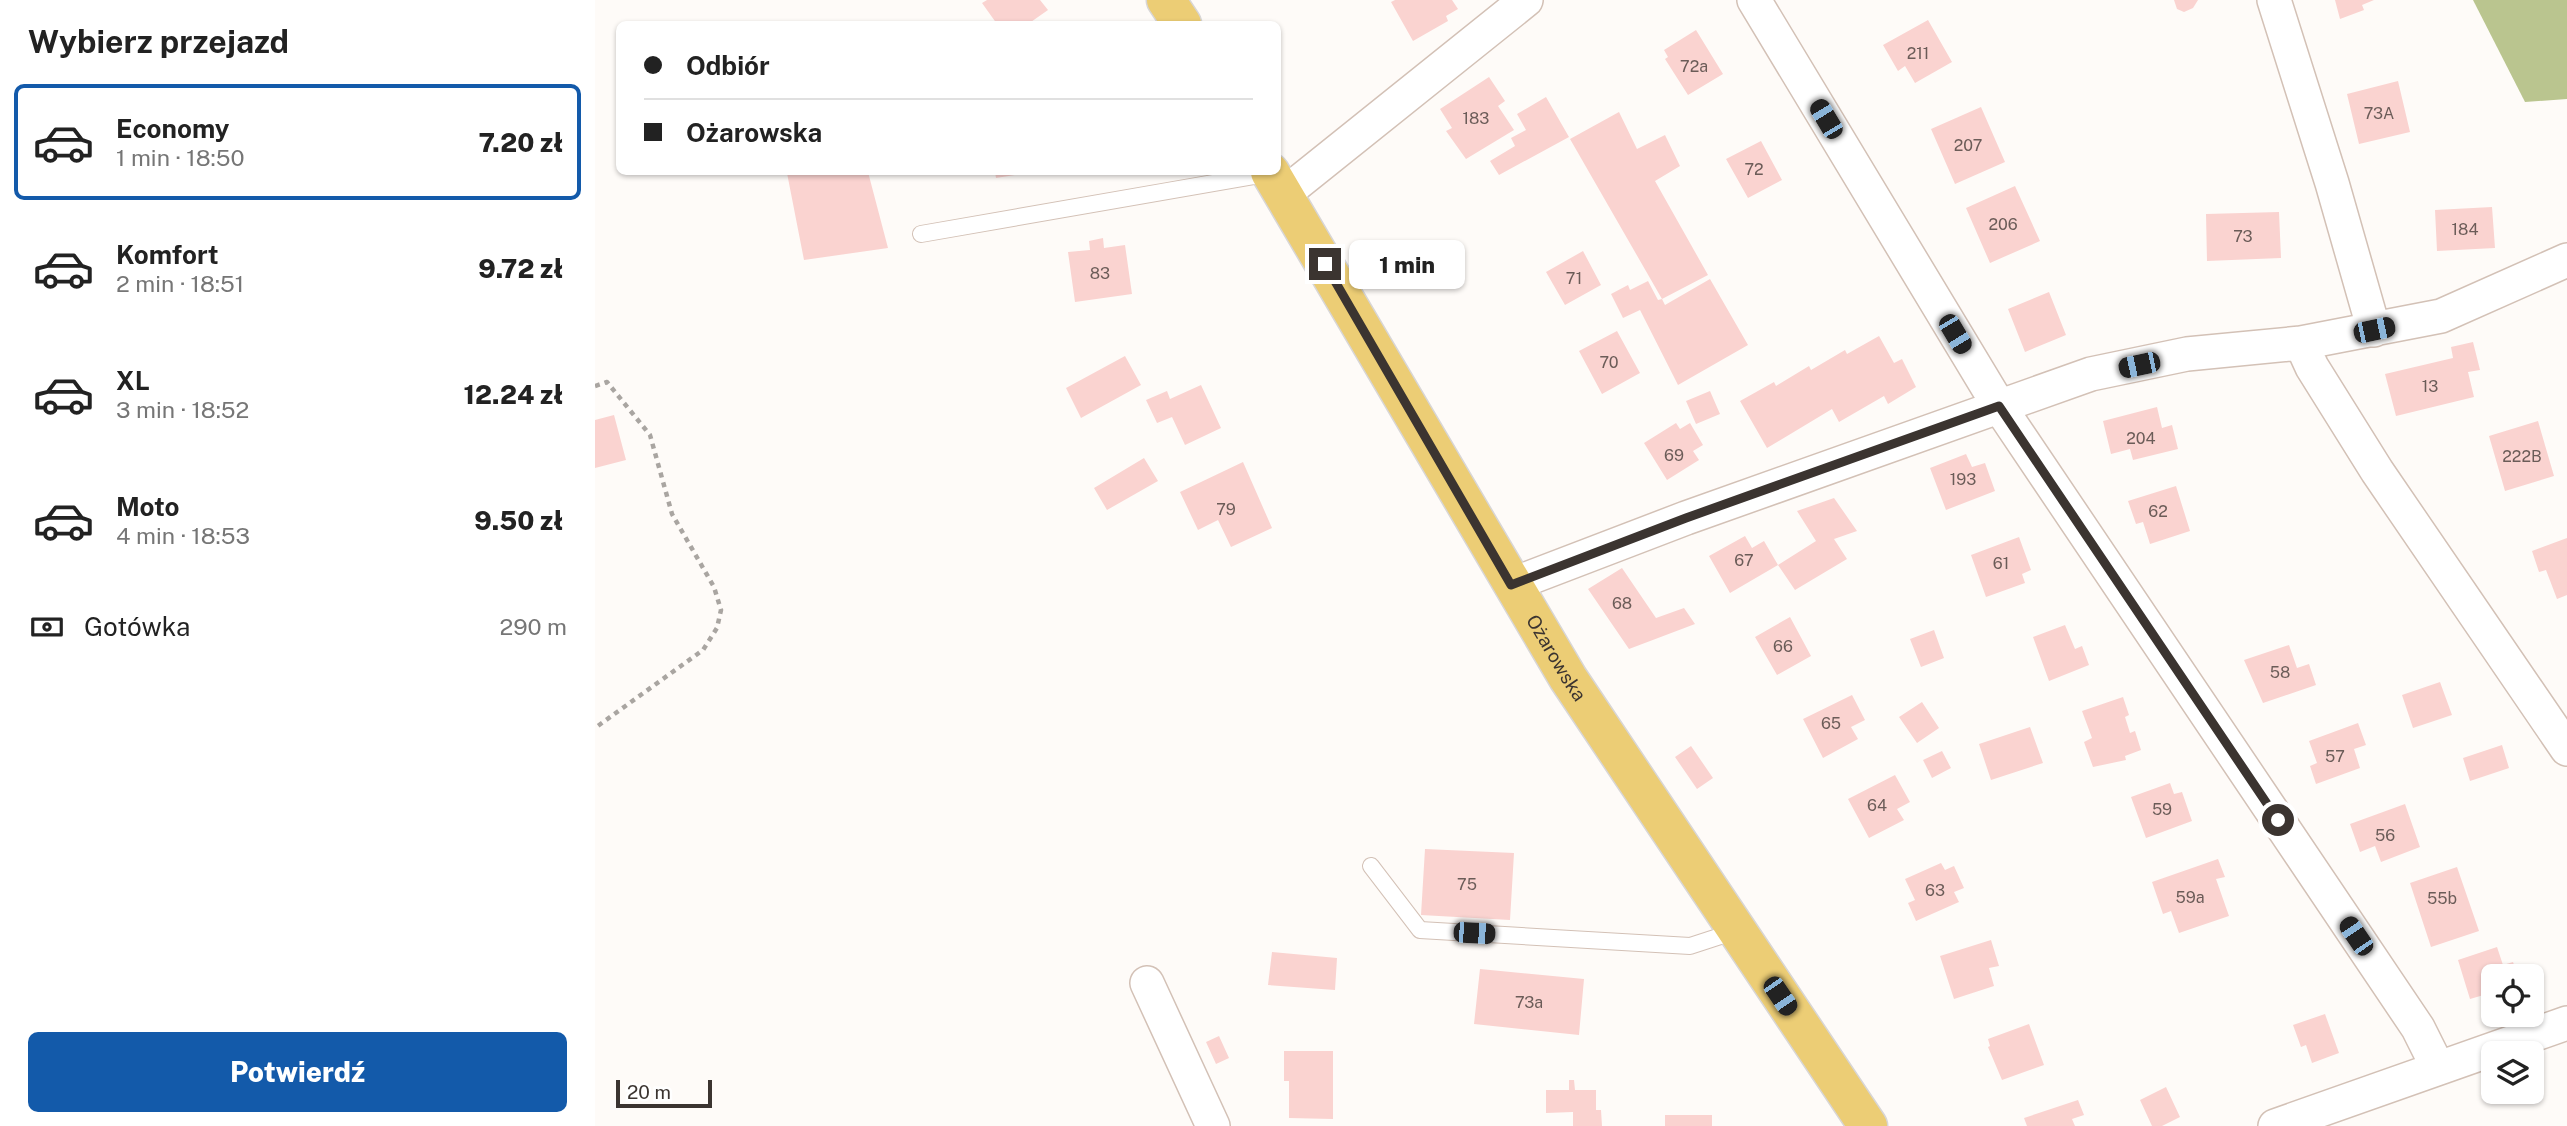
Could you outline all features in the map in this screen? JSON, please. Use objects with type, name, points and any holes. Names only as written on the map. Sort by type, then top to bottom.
[{"type":"main road","points":[[1166,0],[1180,21]]},
{"type":"main road","name":"Ożarowska","points":[[1275,179],[1511,585],[1625,765],[1868,1126]]},
{"type":"street","points":[[1281,175],[1526,0]]},
{"type":"street","points":[[1754,0],[1999,406],[2418,1028],[2438,1068]]},
{"type":"street","points":[[2274,0],[2332,183],[2374,330]]},
{"type":"street","points":[[1511,585],[1686,518],[2091,374],[2187,355],[2301,343],[2441,316],[2567,261]]},
{"type":"street","points":[[2301,343],[2312,367],[2377,471],[2567,749]]},
{"type":"street","points":[[1147,983],[1213,1126]]},
{"type":"street","points":[[2274,1126],[2567,1023]]},
{"type":"lane","points":[[921,234],[1275,179]]},
{"type":"lane","points":[[1371,866],[1420,930],[1690,946],[1736,931]]},
{"type":"path","points":[[595,386],[607,382],[650,435],[672,514],[714,587],[721,610],[717,628],[703,650],[595,728]]},
{"type":"green space","points":[[2473,0],[2567,0],[2567,99],[2525,102]]},
{"type":"building","points":[[987,0],[1040,0],[1048,10],[1032,21],[995,21],[982,3]]},
{"type":"building","points":[[1452,0],[1458,9],[1446,16],[1448,21],[1413,41],[1391,2]]},
{"type":"building","points":[[2174,0],[2198,0],[2193,8],[2184,12],[2177,9]]},
{"type":"building","points":[[2335,0],[2374,0],[2362,5],[2364,10],[2340,19]]},
{"type":"building","points":[[1928,20],[1952,62],[1915,83],[1905,66],[1898,71],[1883,45]]},
{"type":"building","points":[[1696,30],[1723,74],[1688,95],[1665,59],[1668,57],[1664,50]]},
{"type":"building","points":[[1489,77],[1505,101],[1498,106],[1514,130],[1466,159],[1446,131],[1452,128],[1440,109]]},
{"type":"building","points":[[2398,81],[2410,132],[2359,144],[2347,94]]},
{"type":"building","points":[[1546,97],[1569,137],[1499,175],[1490,161],[1515,146],[1511,138],[1526,130],[1517,114]]},
{"type":"building","points":[[1981,107],[2005,162],[1955,184],[1931,129]]},
{"type":"building","points":[[1619,112],[1637,149],[1665,135],[1680,166],[1655,181],[1708,275],[1662,299],[1570,139]]},
{"type":"building","points":[[1761,141],[1782,180],[1748,198],[1726,159]]},
{"type":"building","points":[[787,175],[869,175],[888,248],[804,260]]},
{"type":"building","points":[[2015,186],[2040,241],[1990,263],[1966,208]]},
{"type":"building","points":[[2492,207],[2495,248],[2437,251],[2435,210]]},
{"type":"building","points":[[2279,212],[2281,258],[2207,261],[2206,214]]},
{"type":"building","points":[[1103,238],[1104,248],[1125,245],[1132,294],[1075,302],[1068,252],[1090,250],[1089,241]]},
{"type":"building","points":[[1583,251],[1601,285],[1565,305],[1546,272]]},
{"type":"building","points":[[1710,279],[1748,345],[1678,385],[1640,310],[1623,318],[1611,294],[1628,285],[1630,290],[1648,281],[1658,300],[1662,299],[1665,305]]},
{"type":"building","points":[[2049,292],[2066,335],[2025,352],[2008,309]]},
{"type":"building","points":[[1617,331],[1640,373],[1602,394],[1579,351]]},
{"type":"building","points":[[1879,336],[1894,363],[1902,359],[1916,387],[1888,404],[1884,396],[1839,422],[1832,409],[1767,448],[1740,401],[1774,382],[1776,386],[1809,366],[1811,370],[1845,350],[1847,354]]},
{"type":"building","points":[[2473,342],[2480,370],[2468,372],[2474,397],[2396,416],[2385,374],[2453,358],[2451,347]]},
{"type":"building","points":[[1125,356],[1141,385],[1081,418],[1066,388]]},
{"type":"building","points":[[1201,385],[1221,428],[1185,445],[1172,417],[1157,423],[1146,400],[1167,391],[1170,399]]},
{"type":"building","points":[[1710,391],[1720,414],[1696,424],[1686,401]]},
{"type":"building","points":[[2157,407],[2162,428],[2172,425],[2178,449],[2133,460],[2130,449],[2111,454],[2103,421]]},
{"type":"building","points":[[614,415],[626,460],[595,468],[595,420]]},
{"type":"building","points":[[2538,421],[2554,476],[2505,491],[2489,436]]},
{"type":"building","points":[[1676,423],[1680,429],[1690,423],[1703,445],[1693,451],[1699,460],[1667,480],[1644,443]]},
{"type":"building","points":[[1966,454],[1972,467],[1985,463],[1995,491],[1946,510],[1930,468]]},
{"type":"building","points":[[1144,458],[1158,481],[1107,510],[1094,488]]},
{"type":"building","points":[[1243,462],[1272,528],[1231,547],[1218,520],[1198,530],[1180,492]]},
{"type":"building","points":[[2176,486],[2190,531],[2150,544],[2143,522],[2136,524],[2128,501]]},
{"type":"building","points":[[1834,498],[1857,531],[1834,539],[1847,559],[1795,590],[1778,565],[1816,541],[1797,511]]},
{"type":"building","points":[[1745,536],[1752,548],[1764,541],[1778,565],[1730,593],[1709,556]]},
{"type":"building","points":[[2019,537],[2031,570],[2022,574],[2025,583],[1986,597],[1971,555]]},
{"type":"building","points":[[2567,538],[2567,595],[2557,599],[2546,570],[2539,572],[2532,551]]},
{"type":"building","points":[[1622,568],[1656,618],[1684,608],[1695,624],[1629,649],[1588,589]]},
{"type":"building","points":[[1790,617],[1811,656],[1777,675],[1755,637]]},
{"type":"building","points":[[2065,625],[2075,649],[2082,646],[2089,665],[2049,681],[2033,637]]},
{"type":"building","points":[[1934,630],[1944,658],[1921,667],[1910,639]]},
{"type":"building","points":[[2289,645],[2297,668],[2309,664],[2316,685],[2263,703],[2244,660]]},
{"type":"building","points":[[2440,682],[2452,715],[2413,728],[2402,695]]},
{"type":"building","points":[[1852,695],[1865,720],[1851,727],[1858,739],[1823,758],[1803,719]]},
{"type":"building","points":[[2123,697],[2129,715],[2125,717],[2130,733],[2135,731],[2141,750],[2125,756],[2126,760],[2093,767],[2084,742],[2092,738],[2082,711]]},
{"type":"building","points":[[1922,702],[1939,728],[1917,743],[1899,717]]},
{"type":"building","points":[[2358,723],[2366,745],[2354,749],[2360,768],[2316,784],[2310,766],[2317,763],[2309,741]]},
{"type":"building","points":[[2030,727],[2043,763],[1991,780],[1979,744]]},
{"type":"building","points":[[2502,745],[2509,768],[2470,781],[2463,758]]},
{"type":"building","points":[[1691,746],[1713,778],[1697,789],[1675,757]]},
{"type":"building","points":[[1942,751],[1951,768],[1932,778],[1923,760]]},
{"type":"building","points":[[1895,775],[1910,802],[1897,809],[1904,820],[1869,838],[1848,799]]},
{"type":"building","points":[[2170,783],[2174,794],[2182,792],[2192,821],[2146,838],[2131,797]]},
{"type":"building","points":[[2405,804],[2420,847],[2381,862],[2375,846],[2360,852],[2350,824]]},
{"type":"building","points":[[1425,849],[1514,853],[1510,920],[1421,915]]},
{"type":"building","points":[[2218,859],[2225,877],[2216,879],[2229,916],[2179,933],[2171,911],[2163,914],[2152,882]]},
{"type":"building","points":[[1941,863],[1945,870],[1954,866],[1964,888],[1954,892],[1959,902],[1916,921],[1908,903],[1915,900],[1905,879]]},
{"type":"building","points":[[2457,867],[2479,931],[2431,947],[2410,883]]},
{"type":"building","points":[[1991,940],[1999,966],[1989,968],[1994,986],[1954,999],[1940,956]]},
{"type":"building","points":[[2497,947],[2503,964],[2481,964],[2481,996],[2470,999],[2458,960]]},
{"type":"building","points":[[1272,952],[1337,958],[1335,990],[1268,985]]},
{"type":"building","points":[[1480,969],[1584,979],[1579,1035],[1474,1024]]},
{"type":"building","points":[[2325,1014],[2339,1053],[2312,1063],[2306,1045],[2301,1047],[2293,1025]]},
{"type":"building","points":[[2029,1024],[2044,1065],[2002,1080],[1988,1047],[1988,1039]]},
{"type":"building","points":[[1219,1036],[1229,1058],[1216,1064],[1206,1042]]},
{"type":"building","points":[[1284,1051],[1333,1051],[1333,1119],[1289,1118],[1289,1081],[1284,1081]]},
{"type":"building","points":[[1569,1080],[1574,1080],[1575,1090],[1596,1090],[1596,1110],[1601,1110],[1602,1126],[1573,1126],[1573,1112],[1546,1113],[1546,1090],[1569,1090]]},
{"type":"building","points":[[2166,1087],[2180,1117],[2162,1126],[2152,1126],[2140,1100]]},
{"type":"building","points":[[2078,1100],[2084,1115],[2072,1119],[2075,1126],[2027,1126],[2024,1118]]},
{"type":"building","points":[[1665,1115],[1712,1115],[1712,1126],[1665,1126]]},
{"type":"route","points":[[1325,264],[1511,585],[1686,518],[1999,406],[2278,820]]}]
